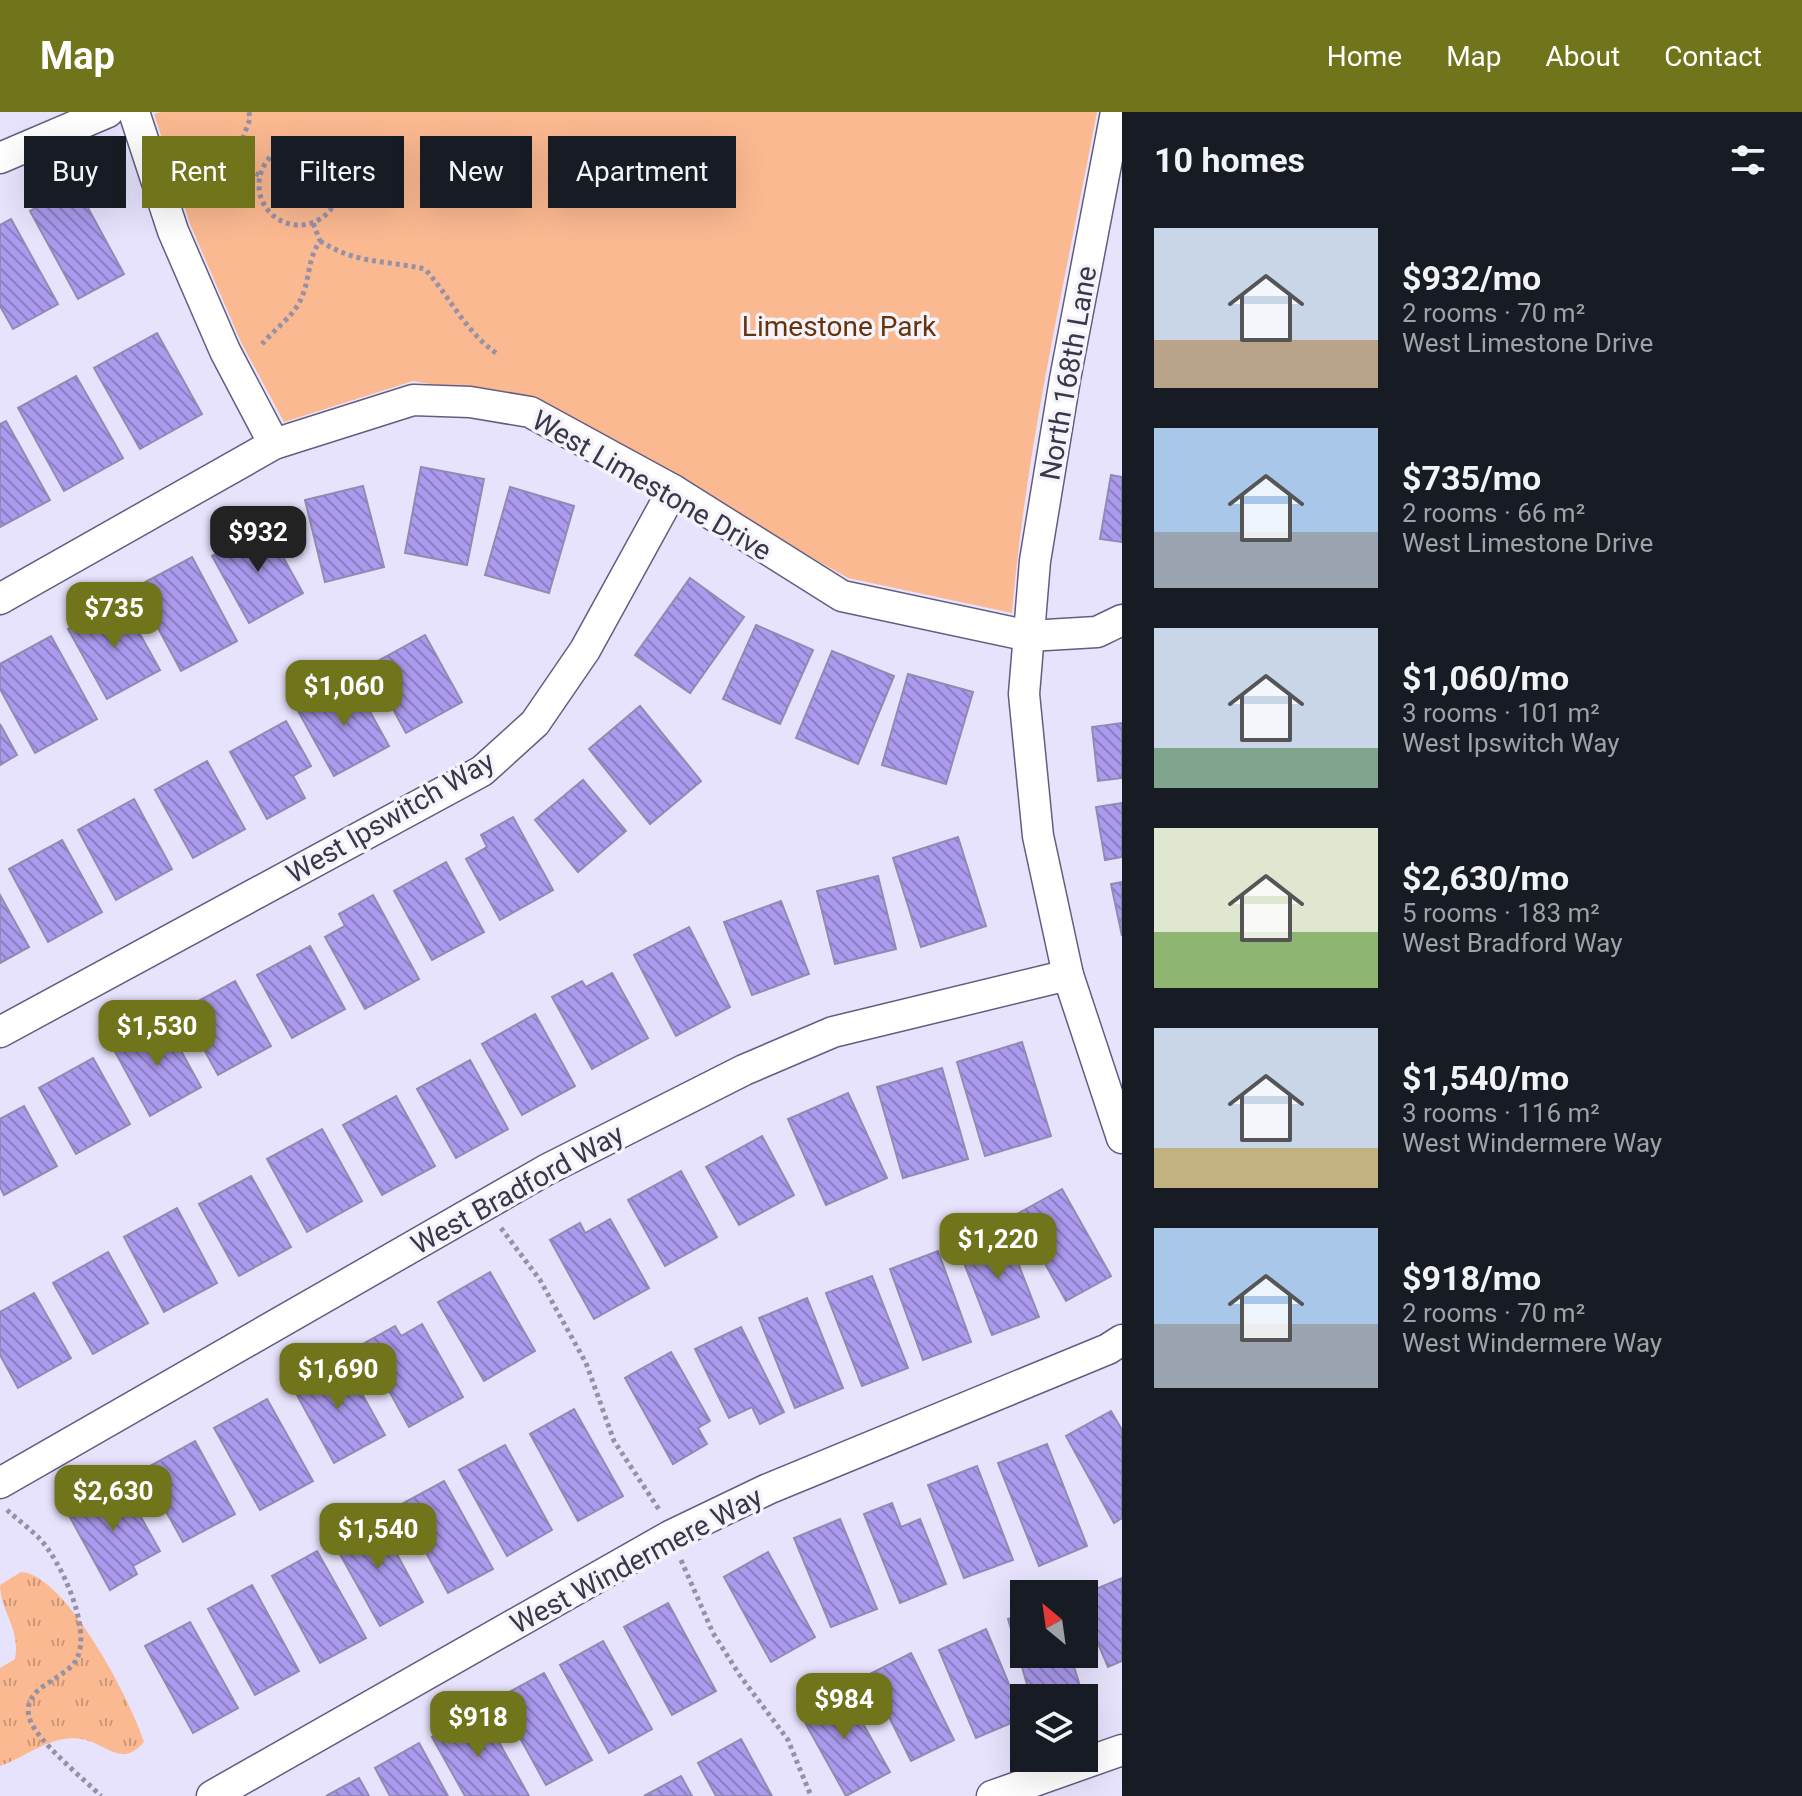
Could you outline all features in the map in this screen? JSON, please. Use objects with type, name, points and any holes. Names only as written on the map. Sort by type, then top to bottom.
[{"type":"street","points":[[0,158],[108,112]]},
{"type":"street","points":[[134,112],[173,231],[225,351],[274,444]]},
{"type":"street","name":"North 168th Lane","points":[[1116,112],[1035,561],[1024,694],[1038,836],[1068,975],[1122,1138]]},
{"type":"street","name":"West Limestone Drive","points":[[0,599],[274,444],[413,400],[470,402],[530,412],[673,490],[842,596],[1029,636],[1114,633]]},
{"type":"street","name":"West Ipswitch Way","points":[[0,1032],[482,771],[535,723],[585,650],[673,490]]},
{"type":"street","name":"West Bradford Way","points":[[0,1483],[546,1170],[744,1070],[833,1032],[1068,975]]},
{"type":"street","name":"West Windermere Way","points":[[212,1796],[670,1536],[768,1489],[1051,1373],[1122,1340]]},
{"type":"street","points":[[992,1796],[1122,1750]]},
{"type":"path","points":[[244,136],[250,119],[249,112]]},
{"type":"path","points":[[301,144],[326,154],[335,165],[339,192],[325,216],[313,223],[288,224],[267,210],[261,200],[259,175],[275,152],[301,144]]},
{"type":"path","points":[[255,173],[259,175]]},
{"type":"path","points":[[313,223],[320,241],[340,254],[425,269],[442,287],[458,315],[481,342],[496,353]]},
{"type":"path","points":[[262,344],[299,305],[307,284],[310,256],[320,241]]},
{"type":"path","points":[[489,1203],[505,1235],[540,1280],[586,1363],[614,1441],[662,1514],[713,1633],[788,1740],[811,1796]]},
{"type":"path","points":[[0,1504],[40,1539],[61,1568],[81,1631],[78,1658],[65,1673],[42,1686],[30,1701],[30,1719],[47,1743],[101,1796]]},
{"type":"green space","name":"Limestone Park","points":[[1097,112],[1037,425],[1012,613],[848,578],[687,487],[516,399],[413,381],[284,422],[241,342],[185,208],[255,208],[255,136],[161,136],[154,114]]},
{"type":"green space","points":[[21,1572],[39,1578],[58,1594],[95,1643],[126,1699],[144,1742],[136,1750],[121,1754],[91,1741],[71,1738],[50,1743],[0,1766],[0,1668],[15,1659],[16,1649],[0,1585]]},
{"type":"building","points":[[36,208],[88,208],[124,274],[78,299],[30,211]]},
{"type":"building","points":[[11,219],[58,304],[13,329],[0,306],[0,225]]},
{"type":"building","points":[[157,333],[202,414],[140,449],[94,368]]},
{"type":"building","points":[[76,376],[123,458],[64,491],[18,408]]},
{"type":"building","points":[[6,421],[50,500],[0,527],[0,424]]},
{"type":"building","points":[[421,467],[484,479],[467,565],[405,553]]},
{"type":"building","points":[[1111,475],[1122,477],[1122,542],[1100,539]]},
{"type":"building","points":[[363,486],[384,567],[325,582],[305,500]]},
{"type":"building","points":[[510,487],[574,506],[549,593],[485,575]]},
{"type":"building","points":[[266,526],[303,593],[249,623],[212,556]]},
{"type":"building","points":[[192,557],[237,641],[181,671],[136,587]]},
{"type":"building","points":[[690,578],[744,617],[690,693],[635,655]]},
{"type":"building","points":[[121,600],[160,670],[107,699],[68,629]]},
{"type":"building","points":[[756,625],[813,650],[780,724],[723,699]]},
{"type":"building","points":[[425,635],[462,702],[406,733],[369,666]]},
{"type":"building","points":[[51,636],[97,719],[35,753],[0,689],[0,664]]},
{"type":"building","points":[[832,651],[894,676],[858,764],[796,738]]},
{"type":"building","points":[[908,674],[973,692],[946,784],[882,765]]},
{"type":"building","points":[[353,681],[389,746],[334,776],[298,711]]},
{"type":"building","points":[[640,706],[701,781],[650,824],[589,749]]},
{"type":"building","points":[[286,721],[311,766],[293,776],[305,798],[267,819],[230,752]]},
{"type":"building","points":[[1122,723],[1122,778],[1098,781],[1092,727]]},
{"type":"building","points":[[0,724],[17,755],[0,765]]},
{"type":"building","points":[[207,761],[245,829],[193,858],[155,790]]},
{"type":"building","points":[[583,780],[626,831],[578,872],[535,820]]},
{"type":"building","points":[[134,799],[172,869],[116,900],[78,830]]},
{"type":"building","points":[[1122,803],[1122,857],[1105,860],[1096,807]]},
{"type":"building","points":[[513,817],[553,890],[500,920],[466,859],[487,847],[481,835]]},
{"type":"building","points":[[958,837],[986,926],[921,947],[893,858]]},
{"type":"building","points":[[62,840],[102,912],[48,942],[9,869]]},
{"type":"building","points":[[446,862],[484,932],[432,960],[394,891]]},
{"type":"building","points":[[878,876],[896,949],[835,964],[817,891]]},
{"type":"building","points":[[1122,882],[1122,936],[1111,884]]},
{"type":"building","points":[[0,895],[29,947],[0,963]]},
{"type":"building","points":[[373,895],[419,979],[365,1009],[325,937],[345,926],[339,914]]},
{"type":"building","points":[[781,901],[809,974],[752,995],[724,922]]},
{"type":"building","points":[[689,927],[730,1007],[676,1036],[634,955]]},
{"type":"building","points":[[310,946],[345,1009],[292,1038],[257,975]]},
{"type":"building","points":[[612,973],[648,1038],[592,1069],[552,997],[582,981],[586,987]]},
{"type":"building","points":[[235,981],[271,1046],[218,1075],[182,1010]]},
{"type":"building","points":[[535,1014],[575,1086],[522,1115],[482,1044]]},
{"type":"building","points":[[164,1020],[201,1087],[150,1116],[113,1048]]},
{"type":"building","points":[[1022,1042],[1051,1136],[985,1156],[957,1062]]},
{"type":"building","points":[[93,1058],[130,1124],[76,1154],[39,1088]]},
{"type":"building","points":[[470,1060],[508,1129],[456,1158],[417,1089]]},
{"type":"building","points":[[942,1068],[968,1159],[903,1178],[877,1087]]},
{"type":"building","points":[[848,1093],[887,1178],[826,1205],[788,1119]]},
{"type":"building","points":[[396,1096],[435,1166],[382,1195],[343,1125]]},
{"type":"building","points":[[24,1106],[57,1166],[4,1195],[0,1187],[0,1119]]},
{"type":"building","points":[[322,1129],[362,1201],[307,1232],[267,1159]]},
{"type":"building","points":[[762,1136],[794,1195],[739,1225],[706,1167]]},
{"type":"building","points":[[681,1171],[717,1237],[665,1266],[628,1200]]},
{"type":"building","points":[[251,1176],[291,1247],[239,1276],[199,1204]]},
{"type":"building","points":[[1062,1189],[1111,1276],[1066,1301],[1017,1214]]},
{"type":"building","points":[[177,1208],[217,1283],[164,1312],[124,1237]]},
{"type":"building","points":[[610,1219],[649,1288],[594,1319],[550,1240],[580,1223],[585,1233]]},
{"type":"building","points":[[1004,1227],[1039,1317],[992,1335],[957,1245]]},
{"type":"building","points":[[938,1251],[971,1342],[923,1360],[890,1269]]},
{"type":"building","points":[[108,1252],[148,1323],[93,1354],[53,1283]]},
{"type":"building","points":[[490,1272],[535,1351],[484,1381],[438,1302]]},
{"type":"building","points":[[872,1276],[908,1368],[862,1386],[826,1293]]},
{"type":"building","points":[[34,1293],[71,1358],[18,1388],[0,1355],[0,1312]]},
{"type":"building","points":[[807,1298],[843,1388],[795,1408],[759,1318]]},
{"type":"building","points":[[422,1324],[463,1397],[409,1427],[363,1344],[395,1326],[401,1336]]},
{"type":"building","points":[[741,1327],[784,1412],[760,1424],[752,1407],[729,1418],[695,1349]]},
{"type":"building","points":[[671,1352],[710,1421],[698,1428],[707,1444],[673,1464],[625,1378]]},
{"type":"building","points":[[342,1358],[385,1435],[334,1463],[292,1386]]},
{"type":"building","points":[[267,1399],[313,1481],[260,1510],[214,1428]]},
{"type":"building","points":[[574,1409],[623,1496],[578,1521],[530,1434]]},
{"type":"building","points":[[1111,1411],[1122,1430],[1122,1518],[1114,1523],[1066,1436]]},
{"type":"building","points":[[195,1441],[235,1514],[183,1542],[143,1470]]},
{"type":"building","points":[[1047,1444],[1087,1546],[1039,1566],[998,1463]]},
{"type":"building","points":[[505,1445],[552,1530],[507,1556],[459,1470]]},
{"type":"building","points":[[977,1466],[1013,1560],[964,1578],[928,1485]]},
{"type":"building","points":[[120,1480],[160,1551],[133,1566],[137,1574],[110,1590],[66,1510]]},
{"type":"building","points":[[444,1481],[493,1569],[448,1593],[400,1505]]},
{"type":"building","points":[[892,1503],[901,1527],[920,1519],[946,1584],[900,1603],[864,1514]]},
{"type":"building","points":[[376,1516],[423,1602],[380,1626],[332,1540]]},
{"type":"building","points":[[840,1519],[877,1609],[831,1627],[794,1538]]},
{"type":"building","points":[[317,1551],[366,1638],[320,1663],[272,1576]]},
{"type":"building","points":[[768,1552],[815,1637],[771,1662],[724,1577]]},
{"type":"building","points":[[1122,1578],[1122,1661],[1108,1667],[1098,1644],[1098,1588]]},
{"type":"building","points":[[252,1585],[299,1671],[255,1695],[208,1609]]},
{"type":"building","points":[[668,1603],[716,1691],[672,1715],[624,1627]]},
{"type":"building","points":[[190,1622],[238,1708],[193,1733],[145,1646]]},
{"type":"building","points":[[986,1629],[1010,1687],[1010,1724],[976,1738],[939,1650]]},
{"type":"building","points":[[603,1641],[652,1729],[609,1753],[560,1665]]},
{"type":"building","points":[[911,1653],[954,1740],[911,1761],[868,1675]]},
{"type":"building","points":[[1022,1668],[1074,1668],[1079,1684],[1027,1684]]},
{"type":"building","points":[[544,1673],[592,1760],[546,1785],[498,1698]]},
{"type":"building","points":[[842,1686],[890,1772],[846,1796],[798,1710]]},
{"type":"building","points":[[481,1710],[529,1796],[465,1796],[432,1737]]},
{"type":"building","points":[[741,1739],[772,1796],[716,1796],[698,1763]]},
{"type":"building","points":[[419,1743],[448,1796],[390,1796],[375,1768]]},
{"type":"building","points":[[681,1776],[692,1796],[644,1796]]},
{"type":"building","points":[[359,1778],[369,1796],[326,1796]]}]
